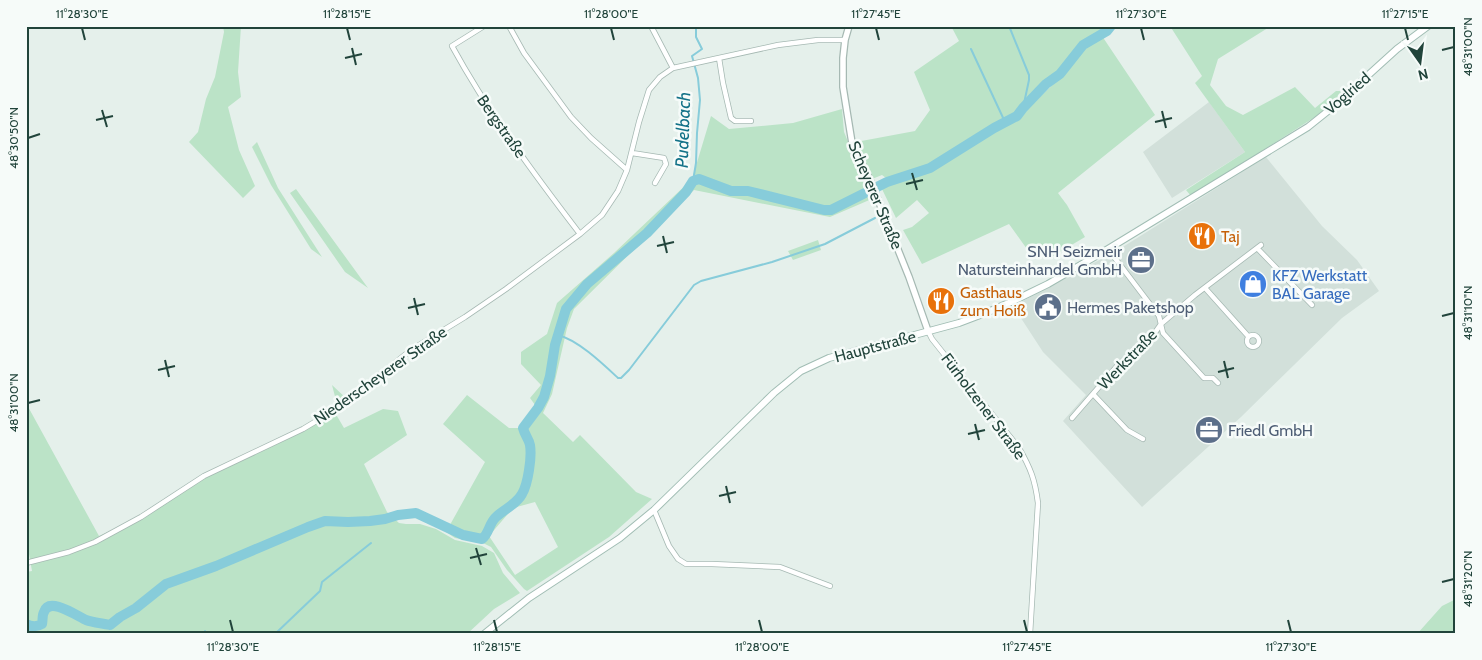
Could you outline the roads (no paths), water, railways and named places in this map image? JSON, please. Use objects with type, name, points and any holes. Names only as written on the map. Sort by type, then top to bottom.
[{"type":"main road","name":"Voglried","points":[[1263,154],[1308,127],[1397,49],[1428,26]]},
{"type":"main road","name":"Hauptstraße","points":[[484,634],[529,598],[606,548],[654,510],[774,392],[801,371],[829,358],[959,323],[996,309],[1048,284],[1263,154]]},
{"type":"street","name":"Bergstraße","points":[[484,26],[452,46],[488,106],[552,198],[580,234]]},
{"type":"street","points":[[509,26],[524,53],[571,117],[591,138],[627,170]]},
{"type":"street","points":[[650,26],[673,68]]},
{"type":"street","name":"Scheyerer Straße","points":[[849,26],[845,40],[842,86],[852,143],[870,180],[910,277],[928,331]]},
{"type":"street","name":"Niederscheyerer Straße","points":[[26,563],[69,552],[95,542],[141,517],[204,476],[303,429],[338,408],[411,350],[465,317],[580,234],[602,215],[618,191],[627,170],[649,90],[660,76],[673,68],[688,64],[778,45],[818,40],[845,40]]},
{"type":"street","points":[[719,58],[731,118],[735,121],[751,121]]},
{"type":"street","points":[[632,153],[664,158],[666,164],[656,184]]},
{"type":"street","name":"Werkstraße","points":[[1072,418],[1118,365],[1154,334],[1161,324],[1259,247],[1312,305]]},
{"type":"street","name":"Werkstraße","points":[[1108,249],[1159,316],[1163,333],[1204,378],[1213,378],[1218,383]]},
{"type":"street","points":[[1205,288],[1248,336]]},
{"type":"street","name":"Fürholzener Straße","points":[[928,331],[1019,448],[1030,467],[1036,487],[1038,503],[1030,634]]},
{"type":"street","name":"Werkstraße","points":[[1093,394],[1127,430],[1143,439]]},
{"type":"street","points":[[654,510],[669,546],[678,559],[686,564],[780,568],[830,586]]},
{"type":"waterway","name":"Pudelbach","points":[[693,181],[700,100],[698,78],[692,56],[702,49],[696,37],[696,26]]},
{"type":"waterway","points":[[1009,26],[1029,75],[1023,108]]},
{"type":"waterway","points":[[26,624],[30,626],[42,624],[43,615],[47,608],[57,606],[86,620],[110,625],[136,608],[166,584],[216,566],[325,521],[370,521],[416,513],[463,535],[482,539],[494,519],[517,501],[524,490],[529,470],[530,450],[523,428],[544,397],[550,376],[555,345],[566,309],[587,284],[647,233],[686,192],[693,181],[699,179],[731,191],[748,191],[824,210],[831,210],[887,182],[930,168],[1017,116],[1046,84],[1060,74],[1083,45],[1107,31],[1111,26]]},
{"type":"waterway","points":[[971,49],[1005,122]]},
{"type":"waterway","points":[[558,335],[582,347],[618,378],[621,378],[694,285],[701,281],[772,262],[825,244],[875,218]]},
{"type":"waterway","points":[[275,634],[320,591],[322,582],[371,543]]},
{"type":"place","name":"Taj","points":[[1202,236]]},
{"type":"place","name":"SNH Seizmeir Natursteinhandel GmbH","points":[[1141,260]]},
{"type":"place","name":"KFZ Werkstatt BAL Garage","points":[[1253,284]]},
{"type":"place","name":"Gasthaus zum Hoiß","points":[[941,301]]},
{"type":"place","name":"Hermes Paketshop","points":[[1048,307]]},
{"type":"place","name":"Friedl GmbH","points":[[1209,430]]}]
